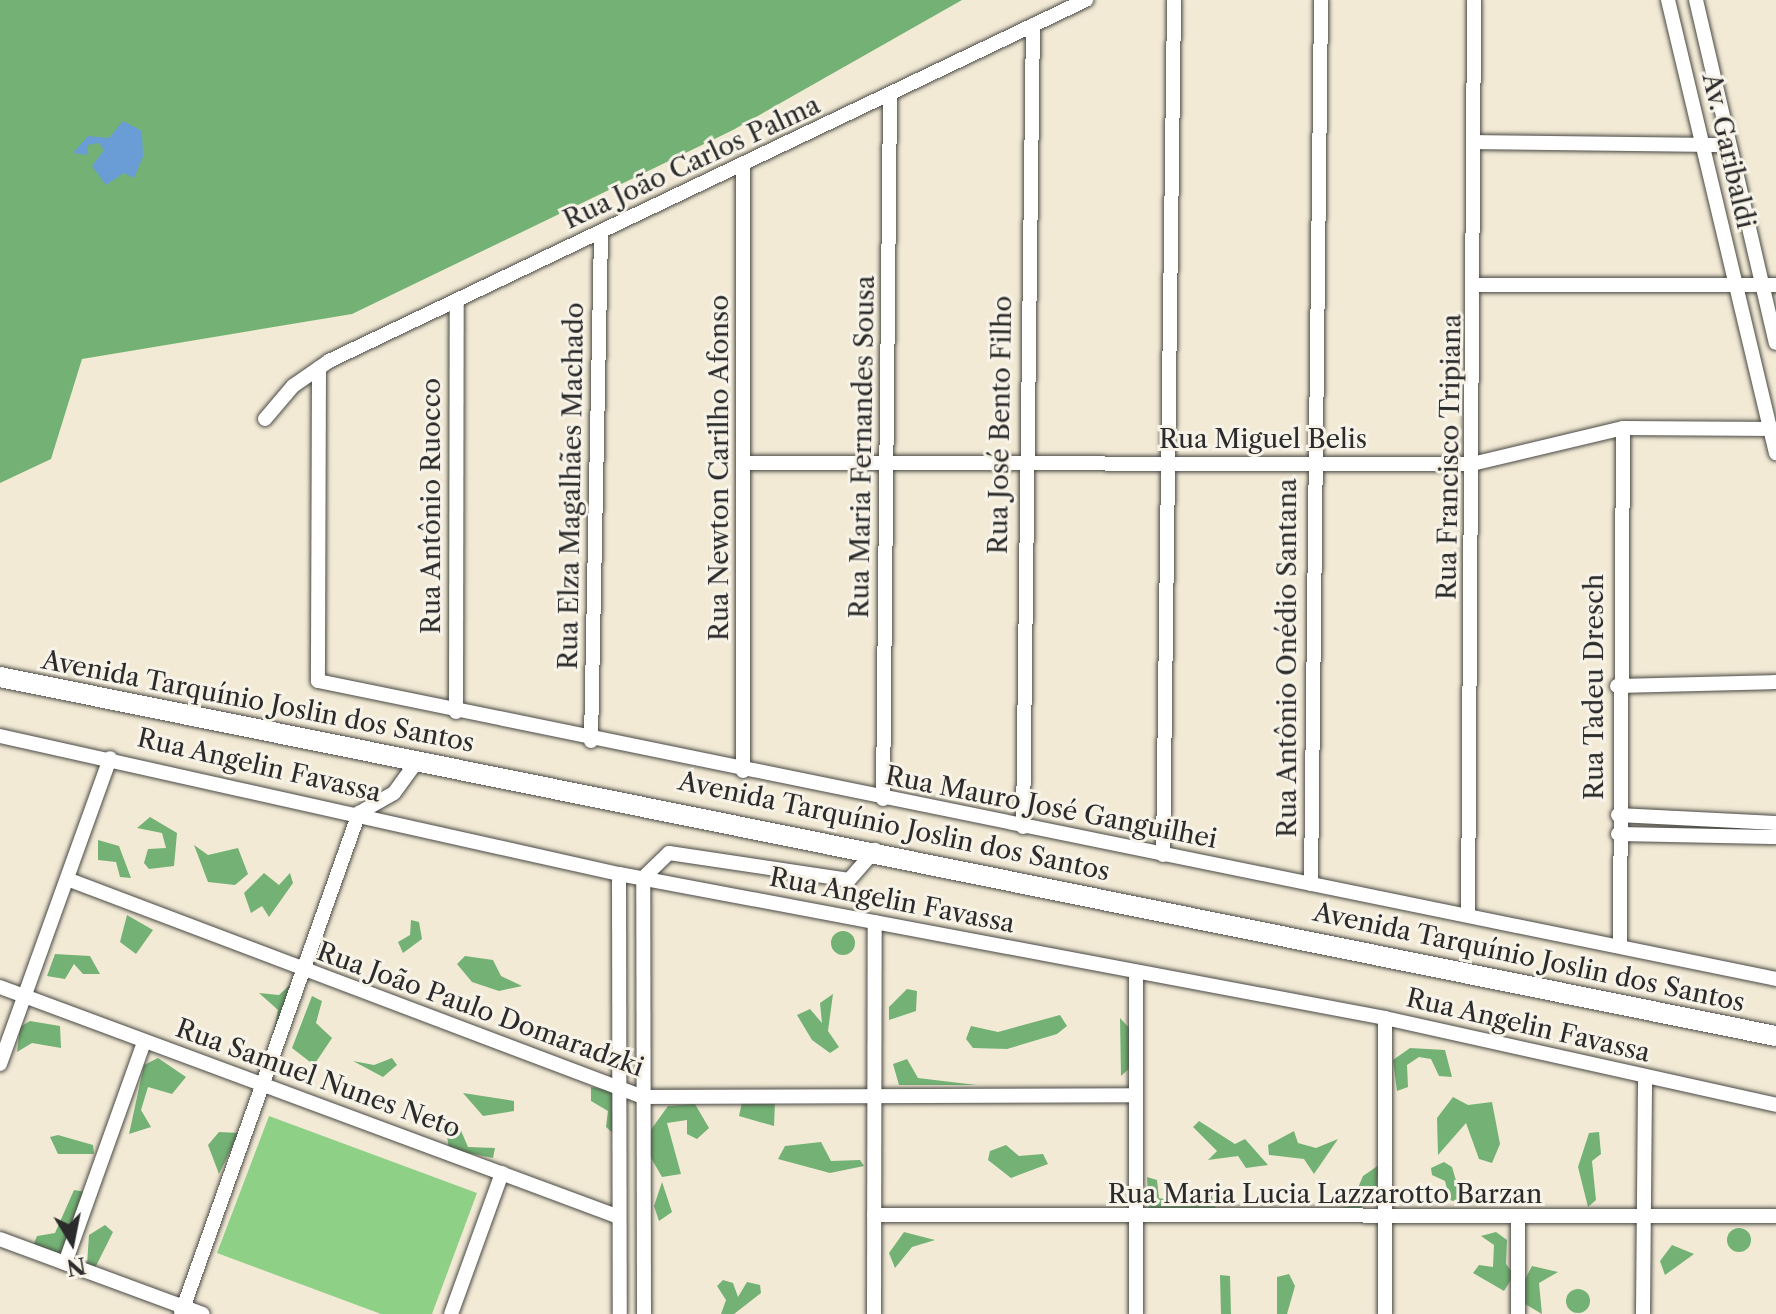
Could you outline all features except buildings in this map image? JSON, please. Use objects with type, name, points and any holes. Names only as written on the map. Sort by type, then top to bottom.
[{"type":"street","name":"Rua João Carlos Palma","points":[[265,419],[319,368],[1086,0]]},
{"type":"street","points":[[1163,855],[1172,463],[1174,0]]},
{"type":"street","name":"Rua Antônio Onédio Santana","points":[[1311,884],[1313,465],[1321,0]]},
{"type":"street","name":"Rua Francisco Tripiana","points":[[1468,915],[1472,464],[1478,285],[1474,0]]},
{"type":"street","name":"Av. Garibaldi","points":[[1668,0],[1773,429],[1776,453]]},
{"type":"street","name":"Av. Garibaldi","points":[[1696,0],[1728,145],[1769,284],[1776,343]]},
{"type":"street","name":"Rua José Bento Filho","points":[[1023,827],[1023,462],[1033,25]]},
{"type":"street","name":"Rua Maria Fernandes Sousa","points":[[883,799],[890,96]]},
{"type":"street","points":[[1475,142],[1728,145]]},
{"type":"street","name":"Rua Newton Carilho Afonso","points":[[743,166],[743,771]]},
{"type":"street","name":"Rua Elza Magalhães Machado","points":[[591,741],[601,232]]},
{"type":"street","points":[[1478,285],[1769,284]]},
{"type":"street","name":"Rua Antônio Ruocco","points":[[456,712],[457,301]]},
{"type":"street","name":"Rua Mauro José Ganguilhei","points":[[319,368],[318,681],[591,741],[1776,979]]},
{"type":"street","name":"Rua Miguel Belis","points":[[745,463],[1472,464],[1623,428],[1773,429]]},
{"type":"street","name":"Rua Tadeu Dresch","points":[[1620,946],[1617,686],[1623,428]]},
{"type":"street","name":"Avenida Tarquínio Joslin dos Santos","points":[[0,677],[875,850],[1776,1036]]},
{"type":"street","points":[[1617,686],[1776,682]]},
{"type":"street","name":"Rua Angelin Favassa","points":[[0,736],[359,813],[619,874],[1385,1018],[1776,1105]]},
{"type":"street","points":[[0,1064],[27,997],[110,758]]},
{"type":"street","points":[[182,1310],[305,972],[359,813],[394,793],[417,761]]},
{"type":"street","points":[[1618,815],[1776,823]]},
{"type":"street","points":[[1618,834],[1776,837]]},
{"type":"street","points":[[644,1314],[643,878],[669,853],[849,880],[875,850]]},
{"type":"street","points":[[619,874],[620,1314]]},
{"type":"street","name":"Rua João Paulo Domaradzki","points":[[67,879],[305,972],[643,1097],[1134,1095]]},
{"type":"street","points":[[874,1314],[875,922]]},
{"type":"street","points":[[1136,972],[1136,1314]]},
{"type":"street","name":"Rua Samuel Nunes Neto","points":[[0,987],[144,1042],[263,1081],[619,1217]]},
{"type":"street","points":[[1385,1018],[1385,1314]]},
{"type":"street","points":[[65,1263],[144,1042]]},
{"type":"street","points":[[1643,1314],[1645,1077]]},
{"type":"street","points":[[451,1314],[502,1173]]},
{"type":"street","name":"Rua Maria Lucia Lazzarotto Barzan","points":[[874,1215],[1518,1220],[1776,1216]]},
{"type":"street","points":[[1518,1220],[1518,1314]]},
{"type":"street","points":[[0,1239],[182,1310],[203,1314]]},
{"type":"green space","points":[[0,0],[962,0],[733,130],[352,314],[82,359],[51,459],[0,483]]},
{"type":"green space","points":[[150,817],[177,833],[174,866],[149,869],[144,863],[148,849],[166,848],[162,833],[137,828]]},
{"type":"green space","points":[[98,840],[119,846],[131,878],[120,877],[116,862],[98,860]]},
{"type":"green space","points":[[194,845],[208,855],[238,848],[248,874],[235,885],[208,882]]},
{"type":"green space","points":[[264,873],[279,885],[290,873],[293,883],[269,917],[262,906],[251,913],[244,893]]},
{"type":"green space","points":[[127,915],[153,930],[136,954],[120,942]]},
{"type":"green space","points":[[411,920],[419,922],[422,939],[403,953],[398,942],[410,935]]},
{"type":"green space","points":[[843,931],[852,934],[855,943],[852,952],[843,955],[834,952],[831,943],[834,934]]},
{"type":"green space","points":[[55,954],[90,956],[100,974],[83,974],[74,964],[65,979],[47,976]]},
{"type":"green space","points":[[465,956],[493,960],[501,976],[522,986],[499,991],[472,982],[457,964]]},
{"type":"green space","points":[[293,982],[273,1035],[278,1010],[259,993],[279,995]]},
{"type":"green space","points":[[907,989],[917,991],[916,1011],[889,1020],[889,1007]]},
{"type":"green space","points":[[833,994],[828,1031],[839,1047],[830,1053],[812,1040],[797,1015],[810,1009],[822,1023],[820,1003]]},
{"type":"green space","points":[[312,996],[322,1001],[316,1023],[332,1038],[314,1065],[292,1048]]},
{"type":"green space","points":[[1060,1015],[1067,1026],[1057,1034],[1007,1049],[973,1048],[966,1039],[971,1026],[998,1032]]},
{"type":"green space","points":[[1120,1018],[1131,1030],[1132,1066],[1121,1076]]},
{"type":"green space","points":[[30,1021],[60,1026],[61,1048],[32,1043],[17,1052],[20,1027]]},
{"type":"green space","points":[[1410,1048],[1445,1050],[1452,1077],[1439,1076],[1431,1059],[1419,1057],[1407,1065],[1408,1087],[1397,1091],[1393,1060]]},
{"type":"green space","points":[[158,1058],[186,1077],[172,1094],[148,1087],[141,1110],[151,1127],[129,1134],[144,1065]]},
{"type":"green space","points":[[392,1058],[397,1065],[383,1077],[353,1061],[374,1065]]},
{"type":"green space","points":[[907,1059],[918,1078],[976,1085],[899,1085],[893,1064]]},
{"type":"green space","points":[[591,1087],[616,1092],[614,1134],[606,1127],[608,1111],[591,1101]]},
{"type":"green space","points":[[463,1093],[514,1101],[514,1111],[483,1116]]},
{"type":"green space","points":[[1453,1097],[1468,1105],[1492,1102],[1500,1144],[1492,1163],[1479,1159],[1466,1123],[1438,1155],[1437,1118]]},
{"type":"green space","points":[[742,1102],[775,1102],[774,1126],[739,1116]]},
{"type":"green space","points":[[695,1104],[709,1128],[697,1139],[687,1134],[687,1120],[667,1123],[681,1174],[662,1177],[647,1151],[650,1131],[668,1106]]},
{"type":"green space","points":[[269,1116],[477,1193],[432,1314],[381,1314],[217,1253]]},
{"type":"green space","points":[[1199,1121],[1235,1144],[1245,1139],[1268,1165],[1246,1168],[1238,1156],[1208,1160],[1217,1151],[1193,1127]]},
{"type":"green space","points":[[459,1126],[468,1147],[495,1148],[493,1158],[449,1149],[446,1130]]},
{"type":"green space","points":[[1294,1131],[1298,1143],[1316,1148],[1338,1139],[1314,1174],[1304,1159],[1269,1155],[1268,1145]]},
{"type":"green space","points":[[219,1132],[239,1133],[219,1174],[208,1145]]},
{"type":"green space","points":[[1599,1132],[1601,1154],[1592,1161],[1596,1200],[1588,1207],[1578,1167],[1589,1133]]},
{"type":"green space","points":[[58,1135],[93,1145],[94,1154],[58,1154],[50,1137]]},
{"type":"green space","points":[[821,1142],[831,1161],[860,1160],[864,1166],[830,1173],[778,1159],[785,1146]]},
{"type":"green space","points":[[1006,1145],[1019,1156],[1043,1154],[1048,1164],[1011,1178],[988,1160],[990,1151]]},
{"type":"green space","points":[[1444,1162],[1452,1167],[1463,1204],[1450,1200],[1445,1181],[1432,1175],[1431,1168]]},
{"type":"green space","points":[[1379,1165],[1377,1186],[1356,1215],[1328,1210],[1350,1206],[1363,1176]]},
{"type":"green space","points":[[1147,1177],[1157,1180],[1159,1198],[1190,1205],[1211,1193],[1216,1209],[1149,1212]]},
{"type":"green space","points":[[662,1182],[672,1212],[659,1221],[654,1206]]},
{"type":"green space","points":[[74,1190],[86,1192],[63,1256],[33,1246],[37,1236],[55,1233]]},
{"type":"green space","points":[[105,1225],[113,1232],[94,1270],[87,1265],[89,1235]]},
{"type":"green space","points":[[1739,1228],[1748,1231],[1751,1240],[1748,1249],[1739,1252],[1730,1249],[1727,1240],[1730,1231]]},
{"type":"green space","points":[[904,1232],[935,1240],[912,1247],[895,1268],[889,1253]]},
{"type":"green space","points":[[1496,1232],[1507,1240],[1506,1264],[1514,1275],[1504,1291],[1473,1273],[1479,1265],[1493,1267],[1494,1245],[1481,1236]]},
{"type":"green space","points":[[1672,1245],[1694,1254],[1665,1275],[1660,1261]]},
{"type":"green space","points":[[1532,1266],[1558,1272],[1539,1283],[1542,1314],[1525,1304],[1523,1283]]},
{"type":"green space","points":[[1289,1274],[1295,1286],[1287,1314],[1277,1314],[1277,1277]]},
{"type":"green space","points":[[1220,1275],[1230,1276],[1231,1314],[1221,1314]]},
{"type":"green space","points":[[723,1280],[733,1283],[738,1297],[747,1282],[760,1285],[761,1293],[734,1314],[721,1314],[726,1300],[717,1286]]},
{"type":"green space","points":[[1578,1289],[1589,1296],[1590,1301],[1583,1312],[1578,1313],[1567,1306],[1566,1301],[1573,1290]]},
{"type":"water","points":[[123,121],[142,131],[143,157],[134,178],[124,173],[106,185],[92,166],[104,150],[99,143],[88,145],[88,155],[73,153],[88,136],[109,138]]}]
